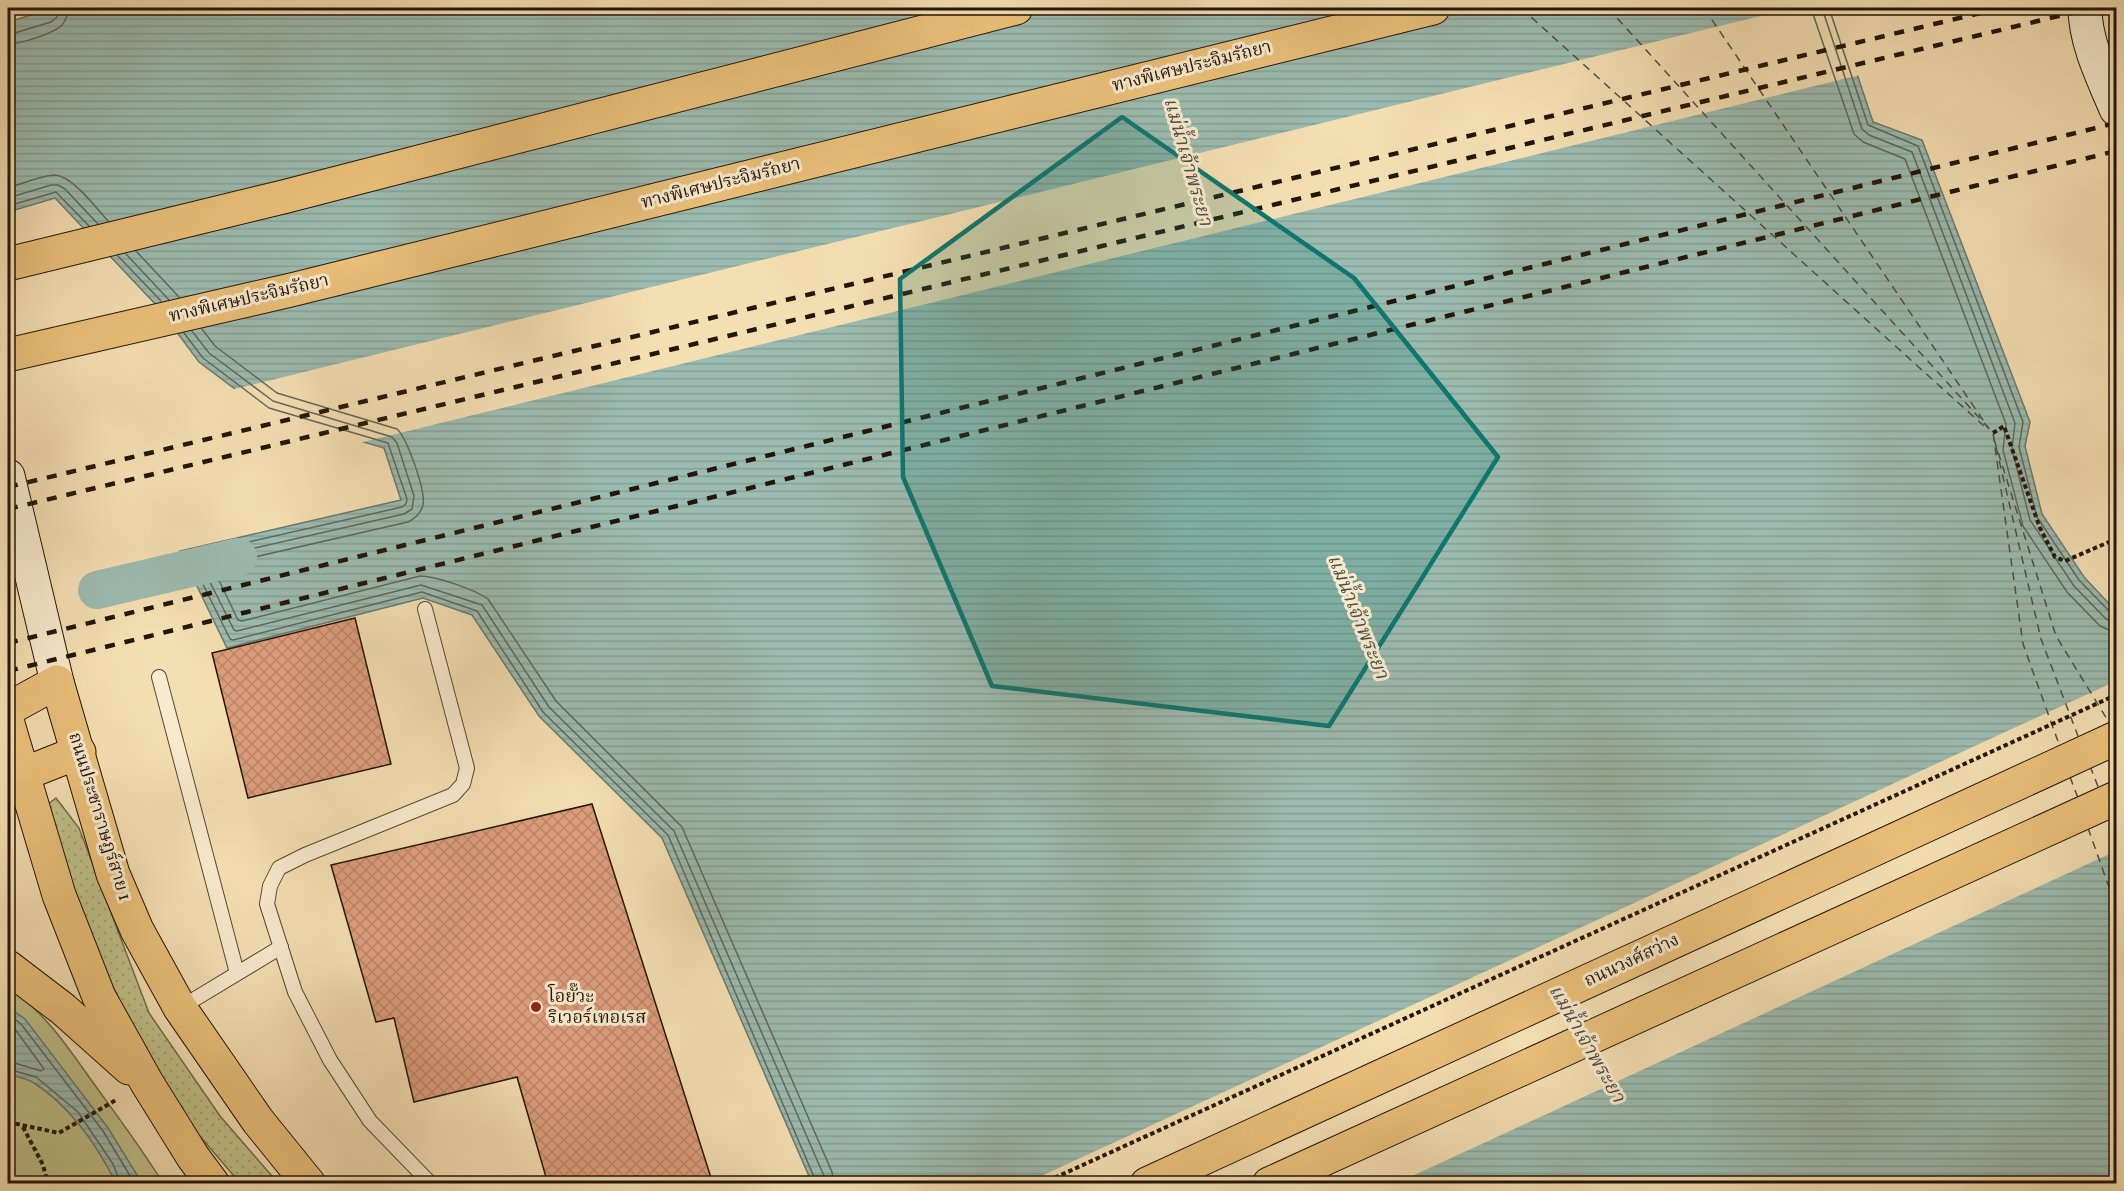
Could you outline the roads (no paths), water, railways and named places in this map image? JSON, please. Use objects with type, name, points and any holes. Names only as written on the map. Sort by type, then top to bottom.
[{"type":"main road","points":[[8,264],[283,197],[1016,8]]},
{"type":"main road","name":"ทางพิเศษประจิมรัถยา","points":[[8,355],[303,287],[1432,8]]},
{"type":"main road","points":[[2085,8],[2085,21],[2099,69],[2116,110]]},
{"type":"main road","name":"ถนนประชาราษฎร์สาย 1","points":[[8,476],[57,682],[113,874],[137,930],[180,1008],[258,1121],[309,1184]]},
{"type":"main road","points":[[8,709],[57,682]]},
{"type":"main road","points":[[8,724],[14,778],[99,997],[147,1083],[213,1184]]},
{"type":"main road","name":"ถนนวงศ์สว่าง","points":[[1147,1184],[2116,738]]},
{"type":"main road","points":[[14,778],[79,752]]},
{"type":"main road","points":[[1269,1184],[2116,798]]},
{"type":"main road","points":[[8,967],[63,1009],[147,1083]]},
{"type":"lane","points":[[425,609],[467,768],[463,784],[453,795],[305,855],[279,868],[270,886],[267,904],[296,992],[330,1060],[370,1122],[431,1184]]},
{"type":"lane","points":[[159,677],[237,973]]},
{"type":"lane","points":[[180,1008],[281,947]]},
{"type":"water","name":"แม่น้ำเจ้าพระยา","points":[[54,8],[1835,8],[1873,122],[1922,140],[2030,422],[2025,446],[2042,514],[2084,577],[2116,611],[2116,1183],[812,1183],[662,838],[539,716],[472,615],[423,598],[227,648],[180,551],[401,500],[384,448],[267,413],[199,362],[159,308],[55,198],[8,212],[8,22]]},
{"type":"water","points":[[8,1007],[25,1019],[108,1128],[142,1183],[116,1183],[82,1128],[60,1103],[31,1081],[8,1074]]},
{"type":"waterway","points":[[97,590],[238,557]]},
{"type":"railway","points":[[8,487],[2001,8]]},
{"type":"railway","points":[[8,509],[2092,8]]},
{"type":"railway","points":[[8,643],[2116,123]]},
{"type":"railway","points":[[8,671],[2116,151]]},
{"type":"place","name":"โอยั๊วะ ริเวอร์เทอเรส","points":[[536,1007]]}]
